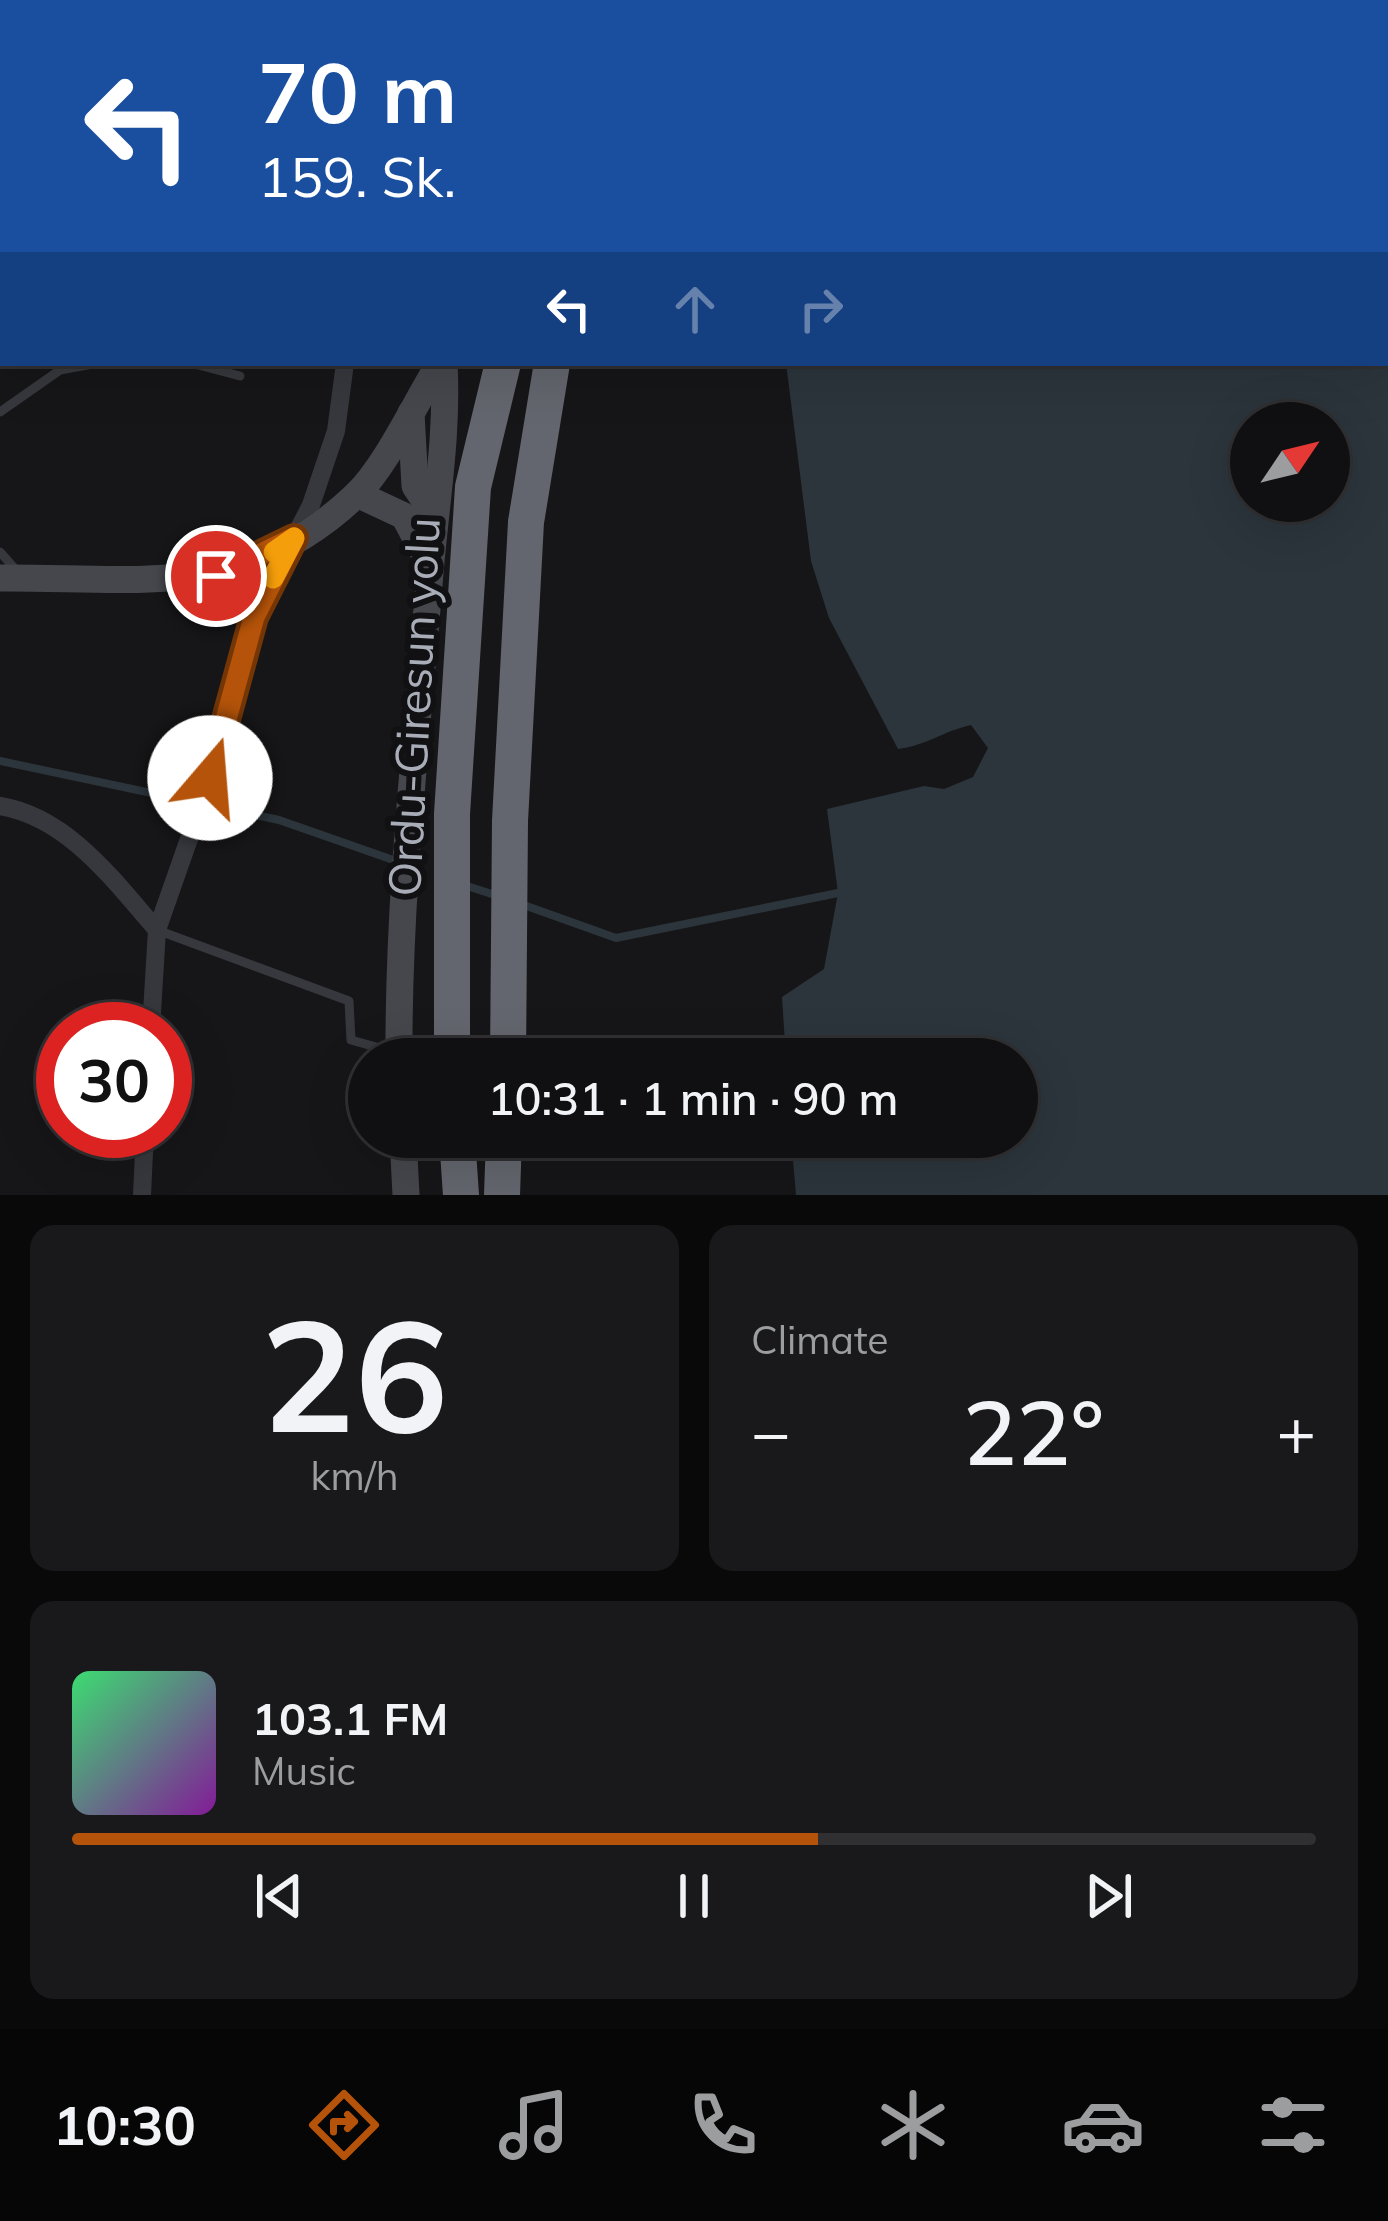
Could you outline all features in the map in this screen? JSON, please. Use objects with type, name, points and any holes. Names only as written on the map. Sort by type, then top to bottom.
[{"type":"highway","name":"Ordu-Giresun yolu","points":[[451,1038],[452,814],[473,487],[501,366]]},
{"type":"highway","points":[[509,1038],[510,820],[526,522],[552,366]]},
{"type":"highway","points":[[458,1158],[461,1195]]},
{"type":"highway","points":[[502,1195],[503,1158]]},
{"type":"street","points":[[153,1002],[157,930],[224,742],[254,617],[294,538],[336,431],[345,366]]},
{"type":"street","points":[[11,578],[216,576],[294,538],[357,494],[440,366]]},
{"type":"street","points":[[400,1038],[430,569],[445,466],[442,366]]},
{"type":"street","points":[[411,409],[415,486],[435,516]]},
{"type":"street","points":[[357,494],[383,502],[404,516],[424,547],[430,569]]},
{"type":"street","points":[[0,806],[32,811],[95,860],[157,930]]},
{"type":"street","points":[[142,1195],[144,1158]]},
{"type":"street","points":[[404,1158],[406,1195]]},
{"type":"lane","points":[[0,412],[60,370],[82,366]]},
{"type":"lane","points":[[202,366],[240,376]]},
{"type":"lane","points":[[0,552],[11,578]]},
{"type":"lane","points":[[157,930],[350,1001],[351,1038]]},
{"type":"shaded area","points":[[786,366],[1388,366],[1388,1195],[796,1195],[793,1158],[1038,1158],[1038,1038],[785,1038],[782,997],[824,969],[838,893],[827,809],[924,786],[944,789],[973,777],[988,748],[971,725],[898,749],[829,618],[811,561]]},
{"type":"waterway","points":[[0,761],[279,820],[399,862]]},
{"type":"waterway","points":[[464,885],[501,897]]},
{"type":"waterway","points":[[521,904],[616,938],[838,893]]},
{"type":"slow traffic","points":[[273,578],[294,538],[274,552]]},
{"type":"route","points":[[210,778],[224,742],[254,617],[294,538],[276,551],[216,576]]}]
